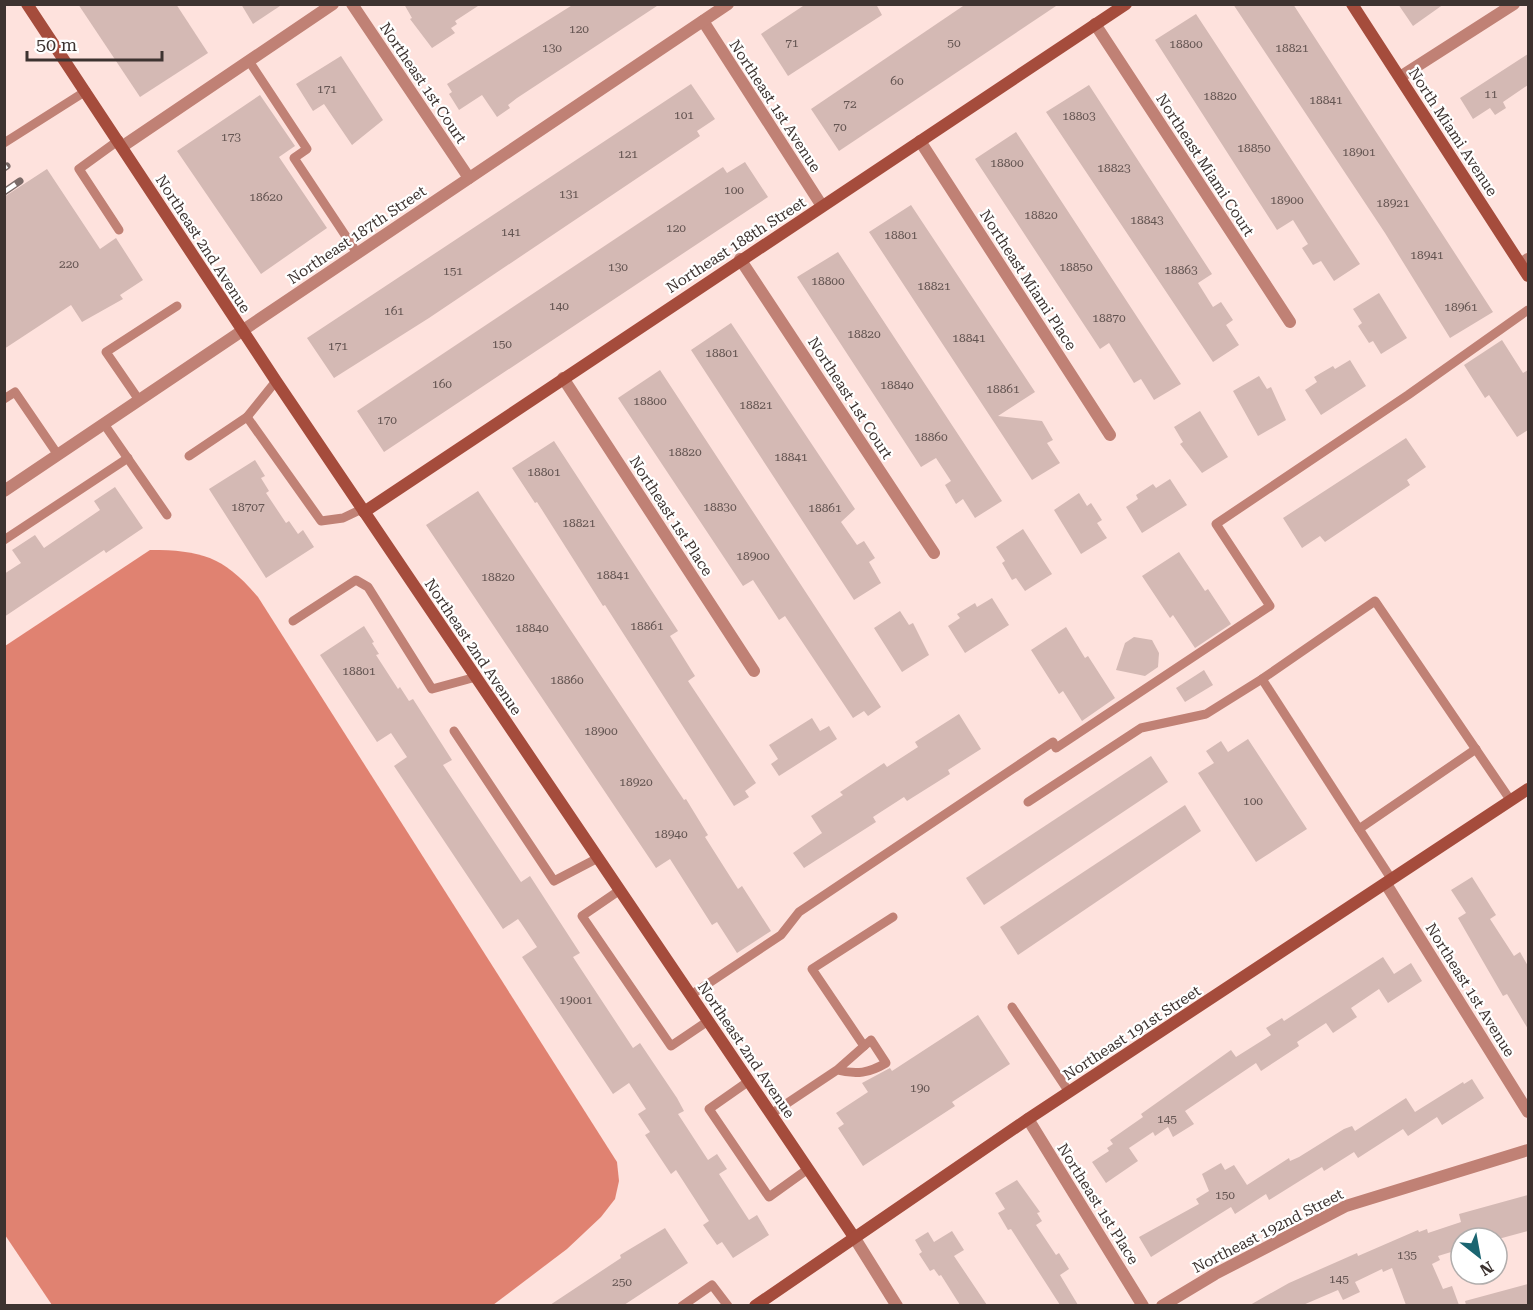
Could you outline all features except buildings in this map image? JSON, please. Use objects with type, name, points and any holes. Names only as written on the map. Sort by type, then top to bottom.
[{"type":"street","name":"Northeast 2nd Avenue","points":[[27,4],[121,143],[242,331],[854,1237],[897,1305]]},
{"type":"street","points":[[121,143],[333,4]]},
{"type":"street","name":"Northeast 1st Court","points":[[352,4],[469,178]]},
{"type":"street","name":"Northeast 187th Street","points":[[4,491],[728,4]]},
{"type":"street","name":"Northeast 188th Street","points":[[363,511],[1126,4]]},
{"type":"street","name":"North Miami Avenue","points":[[1352,4],[1525,262],[1528,276]]},
{"type":"street","points":[[1400,78],[1514,4]]},
{"type":"street","name":"Northeast 1st Avenue","points":[[703,21],[822,207]]},
{"type":"street","name":"Northeast Miami Court","points":[[1095,24],[1290,322]]},
{"type":"street","name":"Northeast Miami Place","points":[[920,141],[1110,435]]},
{"type":"street","name":"Northeast 1st Court","points":[[740,259],[934,553]]},
{"type":"street","name":"Northeast 1st Place","points":[[563,378],[754,671]]},
{"type":"street","name":"Northeast 191st Street","points":[[755,1305],[1028,1119],[1528,789]]},
{"type":"street","name":"Northeast 1st Avenue","points":[[1389,882],[1528,1112]]},
{"type":"street","name":"Northeast 1st Place","points":[[1028,1119],[1143,1305]]},
{"type":"street","name":"Northeast 192nd Street","points":[[1162,1305],[1215,1274],[1346,1206],[1528,1150]]},
{"type":"lane","points":[[249,60],[307,149],[294,158],[357,254]]},
{"type":"lane","points":[[4,143],[86,91]]},
{"type":"lane","points":[[118,230],[79,169],[121,143]]},
{"type":"lane","points":[[139,400],[106,352],[177,306]]},
{"type":"lane","points":[[691,995],[781,935],[799,912],[1053,742],[1056,748],[1270,606],[1216,524],[1408,395],[1528,310]]},
{"type":"lane","points":[[189,456],[247,417],[276,381]]},
{"type":"lane","points":[[4,399],[15,392],[58,455]]},
{"type":"lane","points":[[247,417],[321,520],[343,518],[363,511]]},
{"type":"lane","points":[[104,424],[167,515]]},
{"type":"lane","points":[[4,540],[128,458]]},
{"type":"lane","points":[[293,621],[356,580],[368,587],[432,689],[476,677]]},
{"type":"lane","points":[[1028,802],[1140,728],[1206,714],[1262,679],[1375,601],[1511,801]]},
{"type":"lane","points":[[1262,679],[1359,829],[1389,882]]},
{"type":"lane","points":[[454,731],[554,881],[598,858]]},
{"type":"lane","points":[[1359,829],[1476,749]]},
{"type":"lane","points":[[620,890],[582,916],[671,1047],[708,1021]]},
{"type":"lane","points":[[864,1046],[812,969],[893,917]]},
{"type":"lane","points":[[1012,1008],[1069,1092]]},
{"type":"lane","points":[[771,1114],[837,1070],[871,1040],[886,1063],[871,1072],[853,1074],[837,1070]]},
{"type":"lane","points":[[749,1081],[709,1109],[769,1197],[808,1169]]},
{"type":"lane","points":[[682,1305],[712,1285],[728,1305]]},
{"type":"shaded area","points":[[150,550],[184,552],[211,558],[234,573],[258,597],[617,1162],[619,1181],[615,1199],[601,1217],[567,1249],[493,1305],[52,1305],[5,1235],[5,646]]},
{"type":"railway","points":[[4,192],[20,181]]}]
